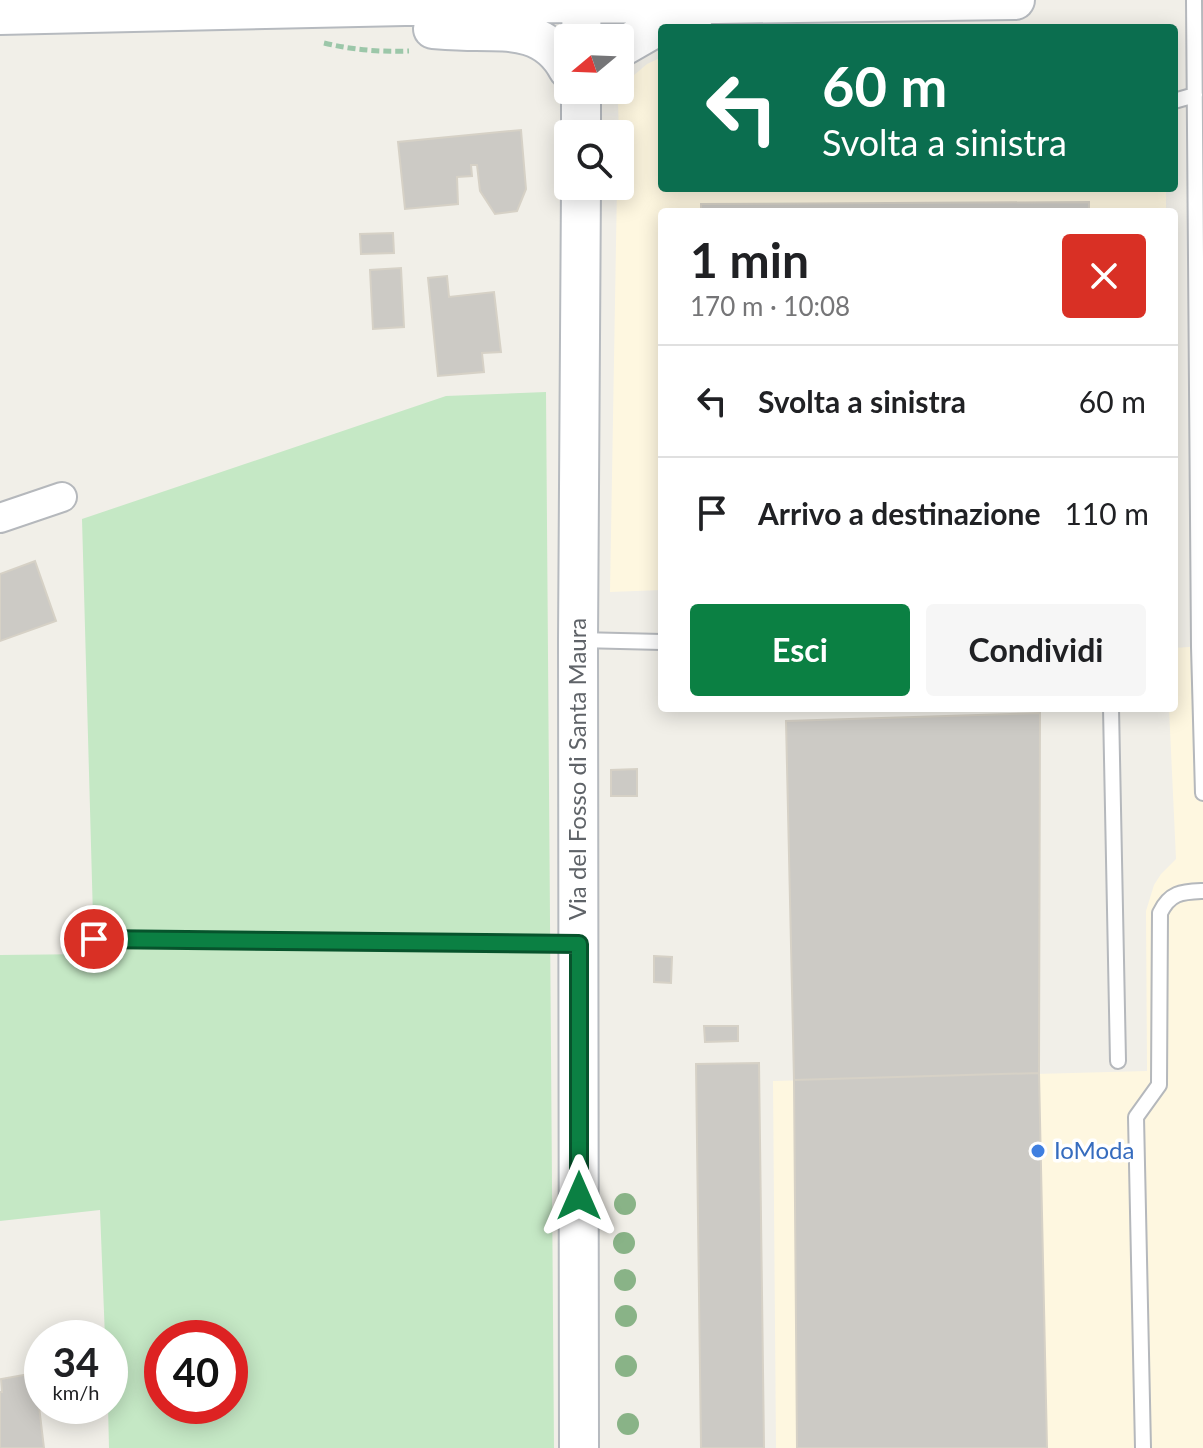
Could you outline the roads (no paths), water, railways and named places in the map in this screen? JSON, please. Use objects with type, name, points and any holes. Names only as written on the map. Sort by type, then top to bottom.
[{"type":"street","points":[[0,15],[350,8],[582,14],[717,4],[1015,0]]},
{"type":"street","points":[[663,24],[717,4]]},
{"type":"street","points":[[350,8],[392,25],[412,28],[522,33],[554,51]]},
{"type":"street","points":[[634,40],[658,26]]},
{"type":"street","name":"Via del Fosso di Santa Maura","points":[[579,1448],[581,200]]},
{"type":"street","points":[[0,518],[62,497]]},
{"type":"lane","points":[[1194,0],[1203,793]]},
{"type":"lane","points":[[1178,100],[1195,95]]},
{"type":"lane","points":[[578,640],[657,645]]},
{"type":"lane","points":[[1111,712],[1118,1061]]},
{"type":"lane","points":[[1143,1448],[1136,1117],[1159,1085],[1160,913],[1166,901],[1177,894],[1203,891]]},
{"type":"lane","points":[[94,939],[579,944]]},
{"type":"place","name":"IoModa","points":[[1038,1151]]}]
